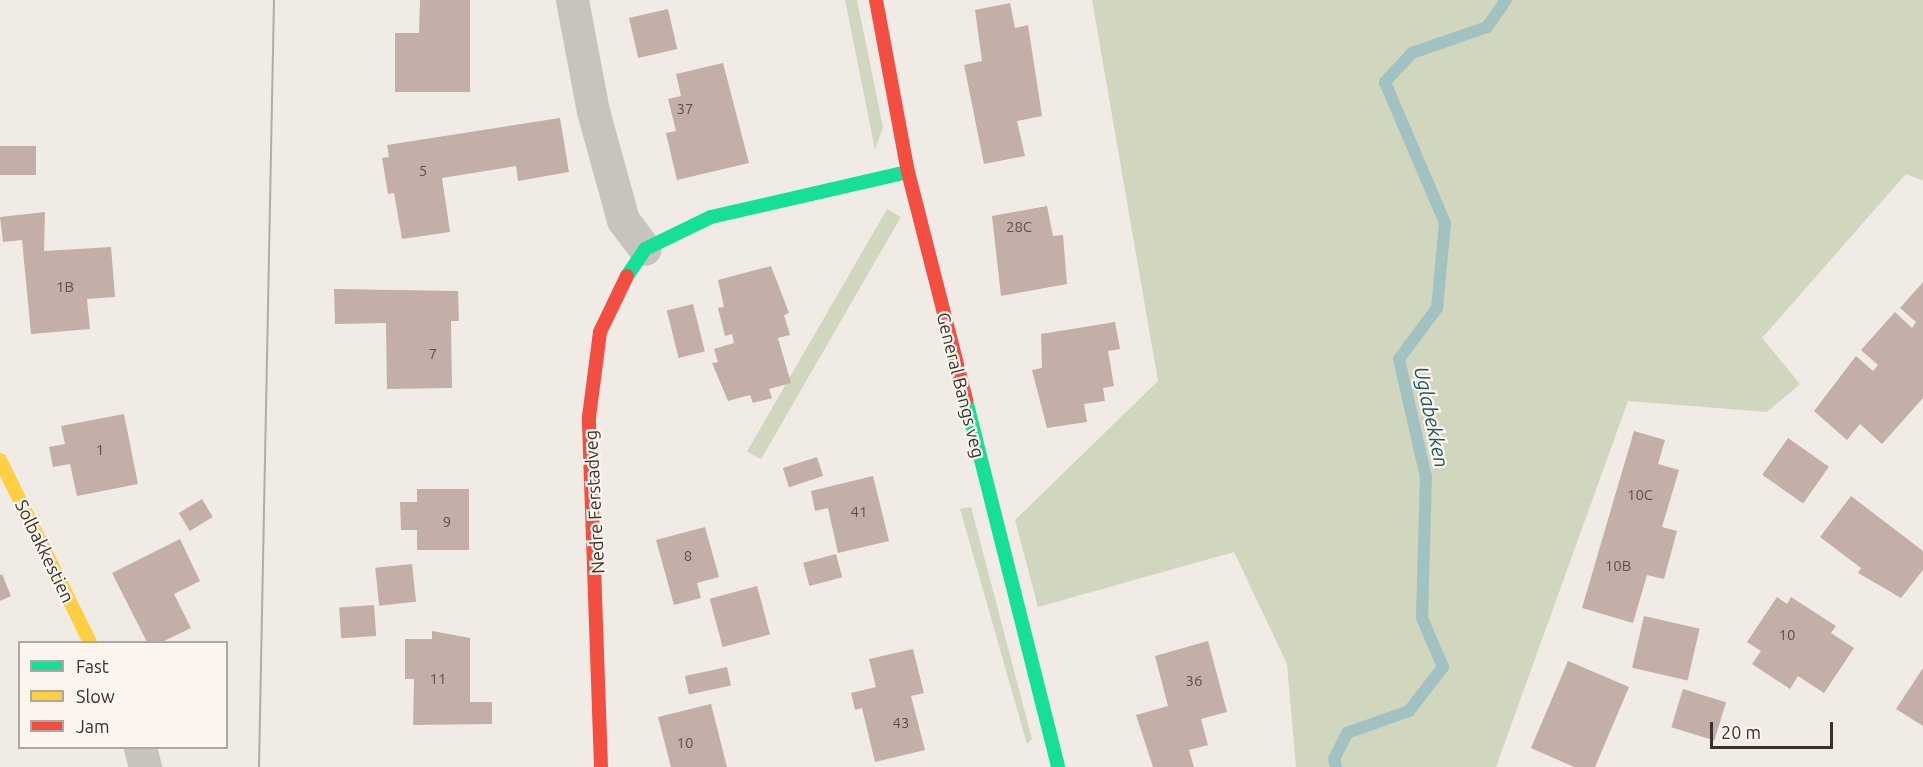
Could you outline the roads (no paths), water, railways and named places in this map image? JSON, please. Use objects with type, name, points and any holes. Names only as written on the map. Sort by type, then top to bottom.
[{"type":"street","points":[[572,0],[593,111],[623,220],[645,249],[711,217],[908,172]]},
{"type":"street","name":"General Bangs veg","points":[[876,0],[908,172],[1058,767]]},
{"type":"street","name":"Nedre Ferstadveg","points":[[601,767],[589,417],[600,332],[616,292],[645,249]]},
{"type":"street","name":"Solbakkestien","points":[[0,460],[90,641]]},
{"type":"street","points":[[140,749],[145,767]]},
{"type":"waterway","name":"Uglabekken","points":[[1336,767],[1334,759],[1347,733],[1409,711],[1443,667],[1422,618],[1426,477],[1399,359],[1437,308],[1445,223],[1385,82],[1412,53],[1487,27],[1506,0]]},
{"type":"tram line","points":[[259,767],[274,0]]}]
